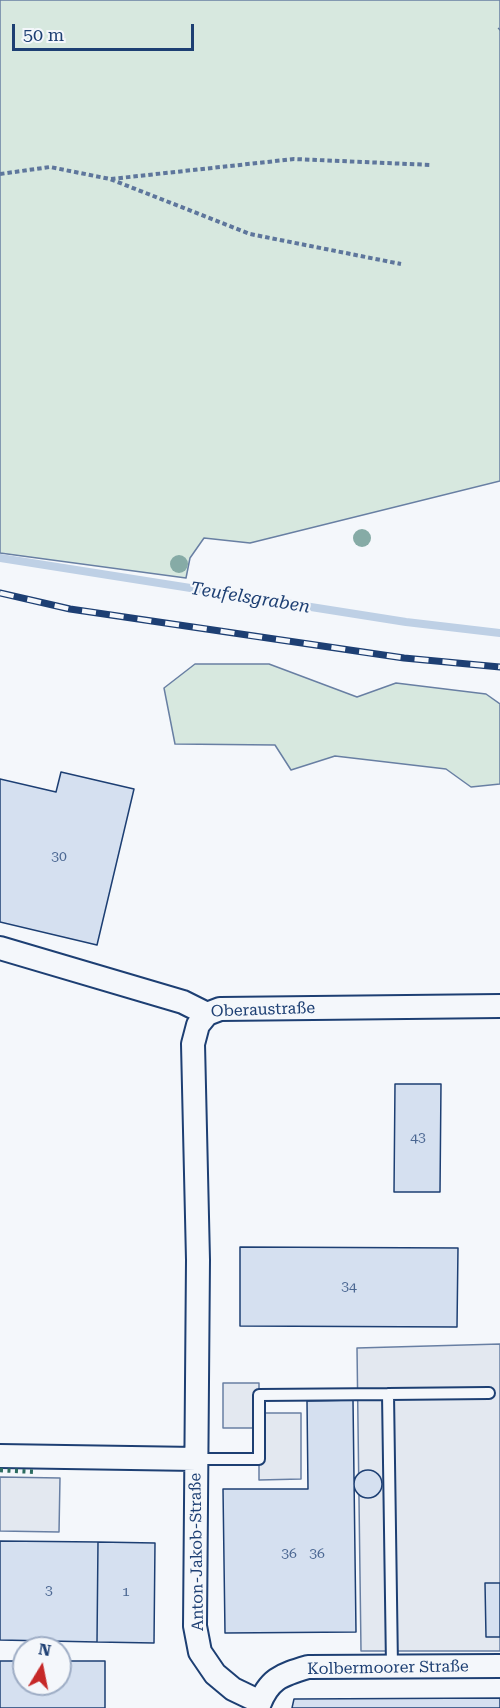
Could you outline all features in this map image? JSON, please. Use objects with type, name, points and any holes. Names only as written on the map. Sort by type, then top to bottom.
[{"type":"street","name":"Oberaustraße","points":[[0,948],[183,1002],[207,1014],[220,1009],[500,1006]]},
{"type":"street","points":[[196,1459],[198,1260],[193,1044],[198,1026],[207,1014]]},
{"type":"street","name":"Anton-Jakob-Straße","points":[[0,1455],[196,1459],[195,1626],[200,1652],[215,1674],[233,1689],[259,1705]]},
{"type":"street","name":"Kolbermoorer Straße","points":[[259,1705],[270,1685],[282,1674],[308,1667],[500,1666]]},
{"type":"lane","points":[[196,1459],[259,1460],[259,1395],[489,1393]]},
{"type":"lane","points":[[388,1394],[392,1666]]},
{"type":"path","points":[[110,179],[294,159],[432,165]]},
{"type":"path","points":[[0,174],[50,167],[110,179],[250,234],[400,264]]},
{"type":"shaded area","points":[[0,0],[500,0],[500,481],[250,543],[204,538],[190,558],[186,578],[0,553]]},
{"type":"shaded area","points":[[195,664],[269,664],[357,697],[396,683],[486,694],[500,704],[500,784],[471,787],[446,769],[335,756],[291,770],[275,745],[175,744],[164,688]]},
{"type":"shaded area","points":[[500,1344],[500,1651],[361,1651],[357,1348]]},
{"type":"shaded area","points":[[223,1383],[259,1383],[259,1413],[301,1413],[301,1479],[259,1480],[259,1428],[223,1428]]},
{"type":"shaded area","points":[[0,1477],[60,1478],[59,1532],[0,1531]]},
{"type":"building","points":[[61,772],[134,789],[97,945],[0,922],[0,779],[56,792]]},
{"type":"building","points":[[395,1084],[441,1084],[440,1192],[394,1192]]},
{"type":"building","points":[[240,1247],[458,1248],[457,1327],[240,1326]]},
{"type":"building","points":[[353,1400],[356,1632],[225,1633],[223,1489],[308,1489],[307,1401]]},
{"type":"building","points":[[368,1470],[378,1474],[382,1484],[378,1494],[368,1498],[358,1494],[354,1484],[358,1474]]},
{"type":"building","points":[[0,1541],[98,1542],[97,1642],[72,1641],[72,1636],[12,1636],[12,1640],[0,1640]]},
{"type":"building","points":[[98,1542],[155,1543],[154,1643],[97,1642]]},
{"type":"building","points":[[485,1583],[500,1583],[500,1637],[486,1637]]},
{"type":"building","points":[[0,1661],[12,1661],[12,1696],[72,1696],[72,1661],[105,1661],[105,1708],[0,1708]]},
{"type":"building","points":[[500,1698],[500,1708],[292,1708],[294,1699]]},
{"type":"waterway","name":"Teufelsgraben","points":[[0,558],[406,622],[500,633]]},
{"type":"railway","points":[[0,593],[70,609],[404,658],[500,667]]},
{"type":"hedge","points":[[0,1470],[37,1472]]}]
